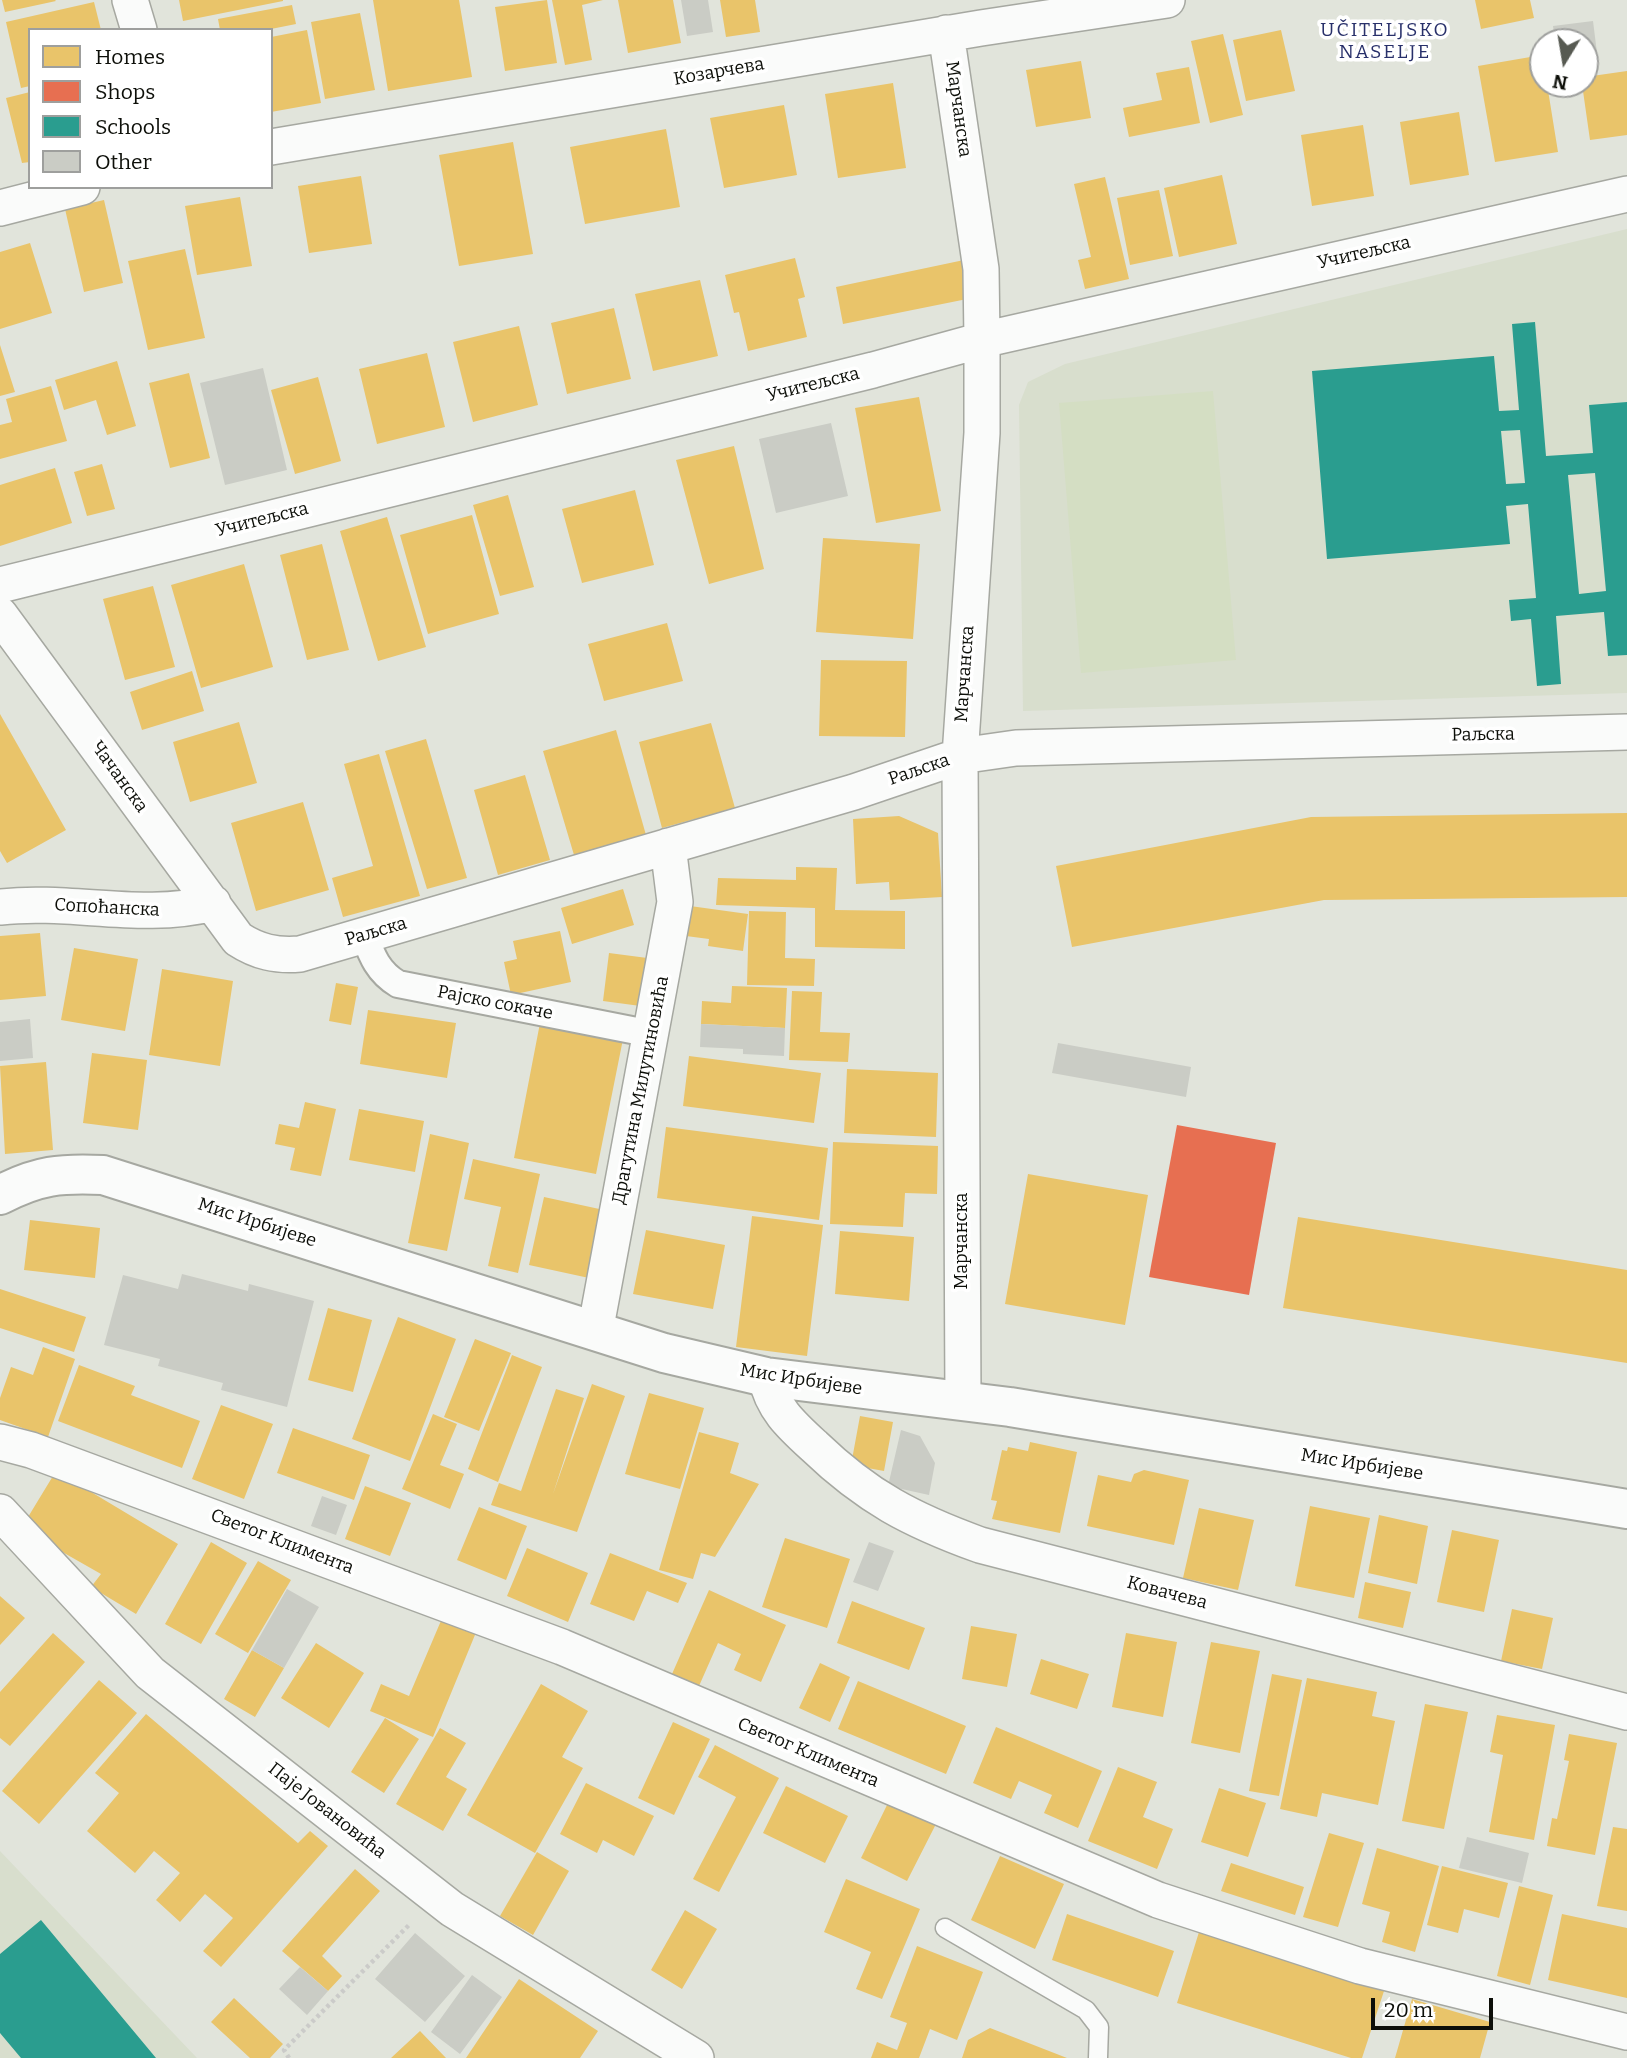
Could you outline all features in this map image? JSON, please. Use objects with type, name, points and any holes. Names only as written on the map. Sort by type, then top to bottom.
[{"type":"street","points":[[130,0],[138,28]]},
{"type":"street","name":"Козарчева","points":[[273,147],[947,33],[981,14],[1167,0]]},
{"type":"street","name":"Марчанска","points":[[947,33],[981,269],[982,340],[982,433],[960,756],[963,1401]]},
{"type":"street","points":[[0,208],[74,189]]},
{"type":"street","name":"Учитељска","points":[[0,585],[873,370],[982,340],[1627,194]]},
{"type":"street","name":"Чачанска","points":[[0,615],[238,939]]},
{"type":"street","name":"Раљска","points":[[238,939],[278,956],[300,954],[855,792],[960,756],[1016,748],[1627,732]]},
{"type":"street","name":"Драгутина Милутиновића","points":[[595,1332],[653,1034],[675,902],[668,846]]},
{"type":"street","name":"Сопоћанска","points":[[0,907],[67,905],[146,912],[183,911],[213,903]]},
{"type":"street","name":"Рајско сокаче","points":[[364,935],[375,962],[385,976],[398,984],[653,1034]]},
{"type":"street","name":"Мис Ирбијеве","points":[[0,1195],[26,1181],[59,1173],[103,1175],[595,1332],[664,1353],[766,1377],[963,1401],[1627,1509]]},
{"type":"street","name":"Ковачева","points":[[766,1377],[770,1397],[779,1412],[824,1456],[858,1486],[932,1528],[980,1545],[1627,1712]]},
{"type":"street","name":"Светог Климента","points":[[0,1442],[31,1450],[215,1516],[562,1647],[1158,1900],[1360,1966],[1627,2032]]},
{"type":"street","name":"Паје Јовановића","points":[[0,1512],[150,1673],[437,1897],[696,2058]]},
{"type":"lane","points":[[945,1928],[1086,2010],[1098,2027],[1098,2058]]},
{"type":"path","points":[[289,2058],[284,2050],[437,1897]]},
{"type":"shaded area","points":[[1627,229],[1627,693],[1023,711],[1019,405],[1028,382],[1065,364]]},
{"type":"shaded area","points":[[1213,391],[1236,660],[1081,673],[1059,403]]},
{"type":"shaded area","points":[[0,1851],[197,2058],[0,2058]]},
{"type":"building: Homes","points":[[2,0],[55,0],[56,1],[5,12]]},
{"type":"building: Homes","points":[[179,0],[283,0],[283,1],[183,21]]},
{"type":"building: Homes","points":[[373,0],[459,0],[472,77],[388,91]]},
{"type":"building: Homes","points":[[547,0],[557,63],[505,71],[495,7]]},
{"type":"building: Homes","points":[[552,0],[603,0],[582,5],[592,60],[565,65]]},
{"type":"building: Homes","points":[[618,0],[673,0],[681,43],[628,53]]},
{"type":"building: Homes","points":[[720,0],[755,0],[760,32],[726,37]]},
{"type":"building: Homes","points":[[1475,0],[1530,0],[1534,18],[1481,29]]},
{"type":"building: Homes","points":[[94,2],[100,28],[28,28],[28,86],[21,88],[6,22]]},
{"type":"building: Homes","points":[[292,5],[296,24],[273,29],[220,28],[218,19]]},
{"type":"building: Homes","points":[[360,13],[375,90],[325,99],[311,22]]},
{"type":"building: Homes","points":[[307,30],[321,103],[273,112],[273,37]]},
{"type":"building: Homes","points":[[1281,30],[1295,91],[1246,101],[1233,40]]},
{"type":"building: Homes","points":[[1223,34],[1243,115],[1210,123],[1191,41]]},
{"type":"building: Homes","points":[[1529,57],[1529,98],[1549,98],[1558,152],[1495,162],[1478,66]]},
{"type":"building: Homes","points":[[1081,61],[1091,118],[1036,127],[1026,70]]},
{"type":"building: Homes","points":[[1189,67],[1200,123],[1129,137],[1123,108],[1162,100],[1156,73]]},
{"type":"building: Homes","points":[[1627,71],[1627,135],[1590,140],[1584,98],[1599,98],[1599,75]]},
{"type":"building: Homes","points":[[893,83],[906,168],[838,178],[825,94]]},
{"type":"building: Homes","points":[[28,92],[28,162],[22,163],[6,98]]},
{"type":"building: Homes","points":[[784,105],[797,175],[724,188],[710,118]]},
{"type":"building: Homes","points":[[1459,112],[1469,175],[1410,185],[1400,122]]},
{"type":"building: Homes","points":[[1363,125],[1374,196],[1312,206],[1301,135]]},
{"type":"building: Homes","points":[[666,129],[680,207],[585,224],[570,147]]},
{"type":"building: Homes","points":[[513,142],[533,254],[459,266],[439,155]]},
{"type":"building: Homes","points":[[1222,175],[1237,244],[1179,257],[1164,188]]},
{"type":"building: Homes","points":[[361,176],[372,244],[309,253],[298,186]]},
{"type":"building: Homes","points":[[1105,177],[1129,279],[1085,289],[1078,260],[1091,257],[1074,184]]},
{"type":"building: Homes","points":[[1159,190],[1173,256],[1130,265],[1117,198]]},
{"type":"building: Homes","points":[[240,197],[252,266],[197,275],[185,206]]},
{"type":"building: Homes","points":[[104,200],[123,283],[84,292],[65,209]]},
{"type":"building: Homes","points":[[30,243],[52,313],[0,329],[0,252]]},
{"type":"building: Homes","points":[[185,249],[205,338],[148,350],[128,261]]},
{"type":"building: Homes","points":[[795,258],[805,297],[798,299],[807,337],[748,351],[739,312],[734,313],[725,275]]},
{"type":"building: Homes","points":[[964,260],[972,298],[843,324],[836,287]]},
{"type":"building: Homes","points":[[700,280],[718,356],[653,371],[635,294]]},
{"type":"building: Homes","points":[[614,308],[631,379],[567,394],[551,323]]},
{"type":"building: Homes","points":[[519,326],[538,405],[473,422],[453,342]]},
{"type":"building: Homes","points":[[0,345],[15,392],[0,396]]},
{"type":"building: Homes","points":[[427,353],[445,427],[377,444],[359,369]]},
{"type":"building: Homes","points":[[117,361],[136,426],[107,435],[96,400],[64,410],[55,380]]},
{"type":"building: Homes","points":[[189,373],[210,458],[170,468],[149,383]]},
{"type":"building: Homes","points":[[318,377],[341,461],[295,474],[271,390]]},
{"type":"building: Homes","points":[[51,386],[67,441],[0,459],[0,425],[12,422],[6,399]]},
{"type":"building: Homes","points":[[919,397],[941,511],[876,523],[855,408]]},
{"type":"building: Homes","points":[[734,446],[764,569],[709,584],[676,460]]},
{"type":"building: Homes","points":[[102,464],[115,509],[87,516],[74,472]]},
{"type":"building: Homes","points":[[55,468],[72,523],[0,546],[0,485]]},
{"type":"building: Homes","points":[[635,490],[654,565],[582,583],[562,509]]},
{"type":"building: Homes","points":[[508,495],[534,587],[500,596],[473,505]]},
{"type":"building: Homes","points":[[472,515],[499,614],[428,634],[400,535]]},
{"type":"building: Homes","points":[[387,517],[426,647],[378,661],[340,531]]},
{"type":"building: Homes","points":[[823,538],[920,544],[913,639],[816,632]]},
{"type":"building: Homes","points":[[322,544],[349,650],[307,660],[280,555]]},
{"type":"building: Homes","points":[[244,564],[273,667],[201,688],[171,585]]},
{"type":"building: Homes","points":[[153,586],[175,667],[125,680],[103,599]]},
{"type":"building: Homes","points":[[667,623],[683,681],[604,701],[588,644]]},
{"type":"building: Homes","points":[[821,660],[907,661],[905,737],[819,736]]},
{"type":"building: Homes","points":[[192,671],[204,711],[142,730],[130,692]]},
{"type":"building: Homes","points":[[0,714],[66,830],[7,863],[0,851]]},
{"type":"building: Homes","points":[[239,722],[257,783],[190,802],[173,742]]},
{"type":"building: Homes","points":[[711,723],[735,808],[662,828],[639,742]]},
{"type":"building: Homes","points":[[616,730],[646,835],[574,855],[543,751]]},
{"type":"building: Homes","points":[[426,739],[467,878],[427,889],[385,751]]},
{"type":"building: Homes","points":[[379,754],[420,896],[343,917],[332,878],[373,866],[344,764]]},
{"type":"building: Homes","points":[[525,775],[550,860],[498,875],[474,790]]},
{"type":"building: Homes","points":[[303,802],[329,890],[256,911],[231,823]]},
{"type":"building: Homes","points":[[1627,813],[1627,897],[1324,900],[1072,947],[1056,866],[1311,817]]},
{"type":"building: Homes","points":[[899,816],[938,833],[942,897],[890,900],[889,882],[856,884],[853,819]]},
{"type":"building: Homes","points":[[796,867],[837,868],[835,910],[905,911],[905,949],[815,947],[815,908],[716,905],[718,878],[796,880]]},
{"type":"building: Homes","points":[[623,889],[634,925],[572,944],[561,908]]},
{"type":"building: Homes","points":[[690,906],[748,914],[743,951],[708,946],[709,939],[686,936]]},
{"type":"building: Homes","points":[[749,911],[786,912],[785,958],[815,959],[814,986],[747,985]]},
{"type":"building: Homes","points":[[560,931],[571,982],[511,995],[504,962],[517,959],[513,941]]},
{"type":"building: Homes","points":[[40,933],[46,996],[0,1000],[0,936]]},
{"type":"building: Homes","points":[[74,948],[138,959],[125,1031],[61,1020]]},
{"type":"building: Homes","points":[[609,953],[655,959],[648,1007],[603,1001]]},
{"type":"building: Homes","points":[[162,969],[233,981],[220,1066],[149,1055]]},
{"type":"building: Homes","points":[[336,983],[358,987],[351,1025],[329,1021]]},
{"type":"building: Homes","points":[[732,986],[787,988],[785,1028],[701,1024],[702,1001],[731,1003]]},
{"type":"building: Homes","points":[[792,991],[822,992],[820,1032],[850,1033],[848,1062],[789,1060]]},
{"type":"building: Homes","points":[[368,1010],[456,1023],[447,1078],[360,1064]]},
{"type":"building: Homes","points":[[540,1023],[623,1039],[596,1174],[514,1158]]},
{"type":"building: Homes","points":[[92,1053],[147,1060],[138,1130],[83,1123]]},
{"type":"building: Homes","points":[[689,1056],[821,1073],[814,1123],[683,1106]]},
{"type":"building: Homes","points":[[46,1062],[53,1150],[5,1154],[0,1066]]},
{"type":"building: Homes","points":[[847,1069],[938,1073],[936,1137],[844,1133]]},
{"type":"building: Homes","points":[[305,1102],[336,1109],[321,1176],[290,1170],[295,1148],[275,1144],[279,1124],[299,1128]]},
{"type":"building: Homes","points":[[359,1109],[424,1121],[415,1172],[349,1160]]},
{"type":"building: Homes","points":[[666,1127],[828,1148],[819,1220],[657,1198]]},
{"type":"building: Homes","points":[[430,1134],[469,1143],[447,1251],[408,1243]]},
{"type":"building: Homes","points":[[833,1142],[938,1146],[937,1194],[905,1193],[903,1227],[830,1224]]},
{"type":"building: Homes","points":[[473,1159],[540,1174],[518,1273],[488,1266],[501,1207],[464,1199]]},
{"type":"building: Homes","points":[[1028,1174],[1148,1195],[1125,1325],[1005,1304]]},
{"type":"building: Homes","points":[[544,1197],[604,1210],[589,1278],[529,1265]]},
{"type":"building: Homes","points":[[752,1216],[823,1225],[807,1356],[736,1347]]},
{"type":"building: Homes","points":[[1298,1217],[1627,1270],[1627,1363],[1283,1308]]},
{"type":"building: Homes","points":[[30,1220],[100,1228],[95,1278],[24,1270]]},
{"type":"building: Homes","points":[[646,1230],[725,1245],[713,1309],[633,1294]]},
{"type":"building: Homes","points":[[840,1231],[914,1237],[909,1301],[835,1294]]},
{"type":"building: Homes","points":[[0,1289],[86,1317],[74,1352],[0,1328]]},
{"type":"building: Homes","points":[[328,1308],[372,1320],[353,1392],[308,1380]]},
{"type":"building: Homes","points":[[398,1317],[456,1339],[410,1461],[352,1439]]},
{"type":"building: Homes","points":[[475,1339],[511,1353],[479,1431],[444,1417]]},
{"type":"building: Homes","points":[[43,1347],[75,1359],[48,1437],[0,1420],[0,1398],[11,1367],[33,1375]]},
{"type":"building: Homes","points":[[512,1355],[542,1367],[498,1482],[468,1469]]},
{"type":"building: Homes","points":[[79,1365],[135,1386],[131,1395],[200,1421],[182,1468],[58,1421]]},
{"type":"building: Homes","points":[[592,1384],[625,1396],[577,1532],[491,1505],[499,1483],[521,1491],[556,1389],[584,1398],[553,1494]]},
{"type":"building: Homes","points":[[649,1393],[704,1408],[680,1489],[625,1474]]},
{"type":"building: Homes","points":[[221,1405],[273,1424],[244,1499],[192,1479]]},
{"type":"building: Homes","points":[[433,1414],[457,1424],[440,1465],[464,1474],[450,1509],[402,1489]]},
{"type":"building: Homes","points":[[860,1416],[893,1422],[884,1471],[851,1465]]},
{"type":"building: Homes","points":[[293,1428],[370,1455],[354,1500],[277,1473]]},
{"type":"building: Homes","points":[[699,1432],[739,1443],[730,1473],[759,1484],[715,1557],[701,1553],[693,1579],[659,1570]]},
{"type":"building: Homes","points":[[1030,1442],[1077,1452],[1060,1533],[992,1519],[997,1501],[991,1500],[1002,1450],[1007,1451],[1008,1447],[1028,1451]]},
{"type":"building: Homes","points":[[1144,1470],[1189,1480],[1174,1545],[1087,1526],[1098,1475],[1131,1482],[1134,1474]]},
{"type":"building: Homes","points":[[56,1471],[178,1544],[136,1614],[91,1587],[101,1574],[36,1537],[25,1522]]},
{"type":"building: Homes","points":[[365,1486],[411,1503],[390,1556],[345,1539]]},
{"type":"building: Homes","points":[[1310,1506],[1370,1518],[1354,1598],[1295,1586]]},
{"type":"building: Homes","points":[[479,1507],[527,1526],[506,1580],[457,1560]]},
{"type":"building: Homes","points":[[1199,1508],[1254,1520],[1238,1590],[1183,1578]]},
{"type":"building: Homes","points":[[1379,1515],[1428,1526],[1417,1584],[1368,1573]]},
{"type":"building: Homes","points":[[1452,1530],[1499,1540],[1484,1612],[1437,1602]]},
{"type":"building: Homes","points":[[785,1538],[850,1559],[827,1628],[762,1607]]},
{"type":"building: Homes","points":[[211,1542],[247,1563],[201,1644],[165,1624]]},
{"type":"building: Homes","points":[[527,1548],[588,1573],[568,1622],[507,1596]]},
{"type":"building: Homes","points":[[610,1553],[687,1583],[678,1603],[647,1591],[634,1621],[590,1604]]},
{"type":"building: Homes","points":[[258,1561],[291,1580],[248,1653],[215,1634]]},
{"type":"building: Homes","points":[[1365,1582],[1411,1592],[1403,1628],[1358,1618]]},
{"type":"building: Homes","points":[[709,1590],[786,1625],[761,1682],[734,1670],[741,1654],[718,1643],[699,1686],[672,1674]]},
{"type":"building: Homes","points":[[0,1596],[25,1618],[0,1645]]},
{"type":"building: Homes","points":[[852,1601],[925,1628],[909,1670],[837,1643]]},
{"type":"building: Homes","points":[[1512,1609],[1553,1618],[1542,1669],[1501,1661]]},
{"type":"building: Homes","points":[[443,1616],[477,1630],[433,1737],[370,1711],[381,1684],[409,1696]]},
{"type":"building: Homes","points":[[971,1626],[1017,1634],[1007,1687],[962,1679]]},
{"type":"building: Homes","points":[[53,1633],[85,1662],[10,1746],[0,1738],[0,1692]]},
{"type":"building: Homes","points":[[1126,1633],[1177,1642],[1163,1717],[1112,1707]]},
{"type":"building: Homes","points":[[1211,1642],[1260,1651],[1240,1753],[1191,1743]]},
{"type":"building: Homes","points":[[316,1643],[364,1673],[329,1728],[281,1698]]},
{"type":"building: Homes","points":[[252,1650],[284,1668],[255,1717],[224,1699]]},
{"type":"building: Homes","points":[[1041,1659],[1089,1674],[1077,1709],[1030,1694]]},
{"type":"building: Homes","points":[[820,1663],[850,1677],[830,1722],[799,1708]]},
{"type":"building: Homes","points":[[1272,1674],[1302,1680],[1279,1796],[1249,1791]]},
{"type":"building: Homes","points":[[1307,1678],[1377,1692],[1372,1716],[1395,1721],[1378,1805],[1322,1793],[1317,1817],[1280,1809]]},
{"type":"building: Homes","points":[[99,1680],[137,1713],[39,1824],[2,1791]]},
{"type":"building: Homes","points":[[858,1681],[966,1726],[946,1774],[838,1729]]},
{"type":"building: Homes","points":[[541,1684],[588,1711],[562,1757],[583,1768],[535,1853],[467,1815]]},
{"type":"building: Homes","points":[[1425,1704],[1468,1712],[1444,1829],[1402,1821]]},
{"type":"building: Homes","points":[[146,1714],[298,1843],[310,1831],[328,1846],[221,1967],[203,1951],[233,1918],[205,1894],[180,1922],[156,1900],[180,1873],[154,1851],[135,1873],[87,1831],[119,1793],[95,1773]]},
{"type":"building: Homes","points":[[1497,1715],[1555,1725],[1534,1840],[1489,1832],[1503,1755],[1490,1752]]},
{"type":"building: Homes","points":[[385,1718],[419,1739],[384,1793],[351,1772]]},
{"type":"building: Homes","points":[[673,1722],[710,1739],[674,1815],[638,1798]]},
{"type":"building: Homes","points":[[996,1727],[1102,1771],[1078,1828],[1044,1813],[1052,1795],[1019,1781],[1011,1799],[973,1783]]},
{"type":"building: Homes","points":[[440,1728],[466,1743],[446,1777],[467,1789],[443,1831],[396,1804]]},
{"type":"building: Homes","points":[[1569,1734],[1617,1743],[1595,1855],[1547,1846],[1552,1818],[1557,1819],[1569,1761],[1564,1760]]},
{"type":"building: Homes","points":[[715,1745],[779,1778],[719,1892],[693,1879],[736,1797],[698,1777]]},
{"type":"building: Homes","points":[[1118,1767],[1157,1782],[1143,1817],[1173,1829],[1157,1869],[1088,1841]]},
{"type":"building: Homes","points":[[586,1783],[654,1816],[634,1856],[603,1840],[597,1853],[560,1834]]},
{"type":"building: Homes","points":[[786,1786],[848,1816],[825,1863],[763,1833]]},
{"type":"building: Homes","points":[[1219,1788],[1266,1803],[1248,1857],[1201,1842]]},
{"type":"building: Homes","points":[[889,1801],[936,1824],[907,1881],[861,1858]]},
{"type":"building: Homes","points":[[1613,1827],[1627,1829],[1627,1911],[1597,1906]]},
{"type":"building: Homes","points":[[1329,1833],[1364,1843],[1338,1927],[1303,1917]]},
{"type":"building: Homes","points":[[1377,1848],[1439,1866],[1415,1952],[1382,1942],[1390,1912],[1362,1904]]},
{"type":"building: Homes","points":[[537,1852],[569,1871],[533,1935],[500,1916]]},
{"type":"building: Homes","points":[[1000,1856],[1064,1884],[1035,1949],[971,1920]]},
{"type":"building: Homes","points":[[1231,1863],[1304,1887],[1295,1915],[1221,1891]]},
{"type":"building: Homes","points":[[1442,1866],[1508,1883],[1499,1918],[1464,1909],[1458,1933],[1427,1925]]},
{"type":"building: Homes","points":[[355,1869],[380,1891],[322,1956],[342,1976],[328,1991],[282,1951]]},
{"type":"building: Homes","points":[[846,1879],[920,1909],[882,1999],[856,1989],[871,1952],[824,1932]]},
{"type":"building: Homes","points":[[1519,1886],[1553,1895],[1530,1985],[1497,1976]]},
{"type":"building: Homes","points":[[685,1910],[717,1929],[682,1989],[651,1970]]},
{"type":"building: Homes","points":[[1067,1914],[1174,1951],[1158,1997],[1052,1960]]},
{"type":"building: Homes","points":[[1562,1914],[1627,1928],[1627,1998],[1548,1980]]},
{"type":"building: Homes","points":[[1199,1932],[1384,1991],[1362,2058],[1351,2058],[1177,2003]]},
{"type":"building: Homes","points":[[917,1946],[983,1972],[957,2040],[930,2029],[919,2058],[871,2058],[877,2042],[897,2050],[907,2023],[890,2017]]},
{"type":"building: Homes","points":[[519,1979],[598,2031],[580,2058],[466,2058]]},
{"type":"building: Homes","points":[[234,1998],[283,2044],[270,2058],[250,2058],[211,2022]]},
{"type":"building: Homes","points":[[1412,1999],[1490,2022],[1480,2058],[1395,2058]]},
{"type":"building: Homes","points":[[990,2028],[1067,2058],[962,2058],[968,2040]]},
{"type":"building: Homes","points":[[420,2031],[446,2058],[391,2058]]},
{"type":"building: Shops","points":[[1177,1125],[1276,1143],[1249,1295],[1149,1277]]},
{"type":"building: Schools","points":[[1535,322],[1546,456],[1593,453],[1589,405],[1627,402],[1627,655],[1608,656],[1604,612],[1556,616],[1561,684],[1537,686],[1531,619],[1511,621],[1509,600],[1536,598],[1528,504],[1506,506],[1510,544],[1327,559],[1312,371],[1494,356],[1499,411],[1519,410],[1512,324]],"holes":[[[1520,430],[1525,483],[1506,484],[1501,431]],[[1595,473],[1606,591],[1579,594],[1568,475]]]},
{"type":"building: Schools","points":[[41,1920],[156,2058],[21,2058],[0,2033],[0,1954]]},
{"type":"building: Other","points":[[681,0],[708,0],[713,32],[687,36]]},
{"type":"building: Other","points":[[1593,21],[1594,28],[1553,28]]},
{"type":"building: Other","points":[[263,368],[287,470],[225,485],[200,383]]},
{"type":"building: Other","points":[[831,423],[848,496],[776,513],[759,439]]},
{"type":"building: Other","points":[[30,1019],[33,1058],[0,1061],[0,1022]]},
{"type":"building: Other","points":[[701,1024],[785,1028],[784,1056],[743,1054],[743,1049],[700,1047]]},
{"type":"building: Other","points":[[1058,1043],[1191,1067],[1186,1097],[1052,1073]]},
{"type":"building: Other","points":[[182,1274],[248,1291],[249,1284],[314,1301],[287,1407],[221,1390],[223,1383],[158,1366],[160,1359],[104,1345],[123,1275],[178,1289]]},
{"type":"building: Other","points":[[901,1430],[920,1436],[935,1463],[929,1495],[888,1486]]},
{"type":"building: Other","points":[[322,1496],[347,1505],[336,1535],[311,1526]]},
{"type":"building: Other","points":[[869,1542],[894,1551],[878,1591],[853,1582]]},
{"type":"building: Other","points":[[287,1589],[319,1607],[284,1668],[252,1650]]},
{"type":"building: Other","points":[[1467,1837],[1529,1853],[1522,1883],[1459,1868]]},
{"type":"building: Other","points":[[415,1933],[465,1976],[425,2022],[375,1979]]},
{"type":"building: Other","points":[[300,1967],[328,1991],[307,2015],[279,1989]]},
{"type":"building: Other","points":[[472,1975],[502,1997],[460,2054],[431,2032]]},
{"type":"district","name":"UČITELJSKO NASELJE","points":[[1385,42]]}]
